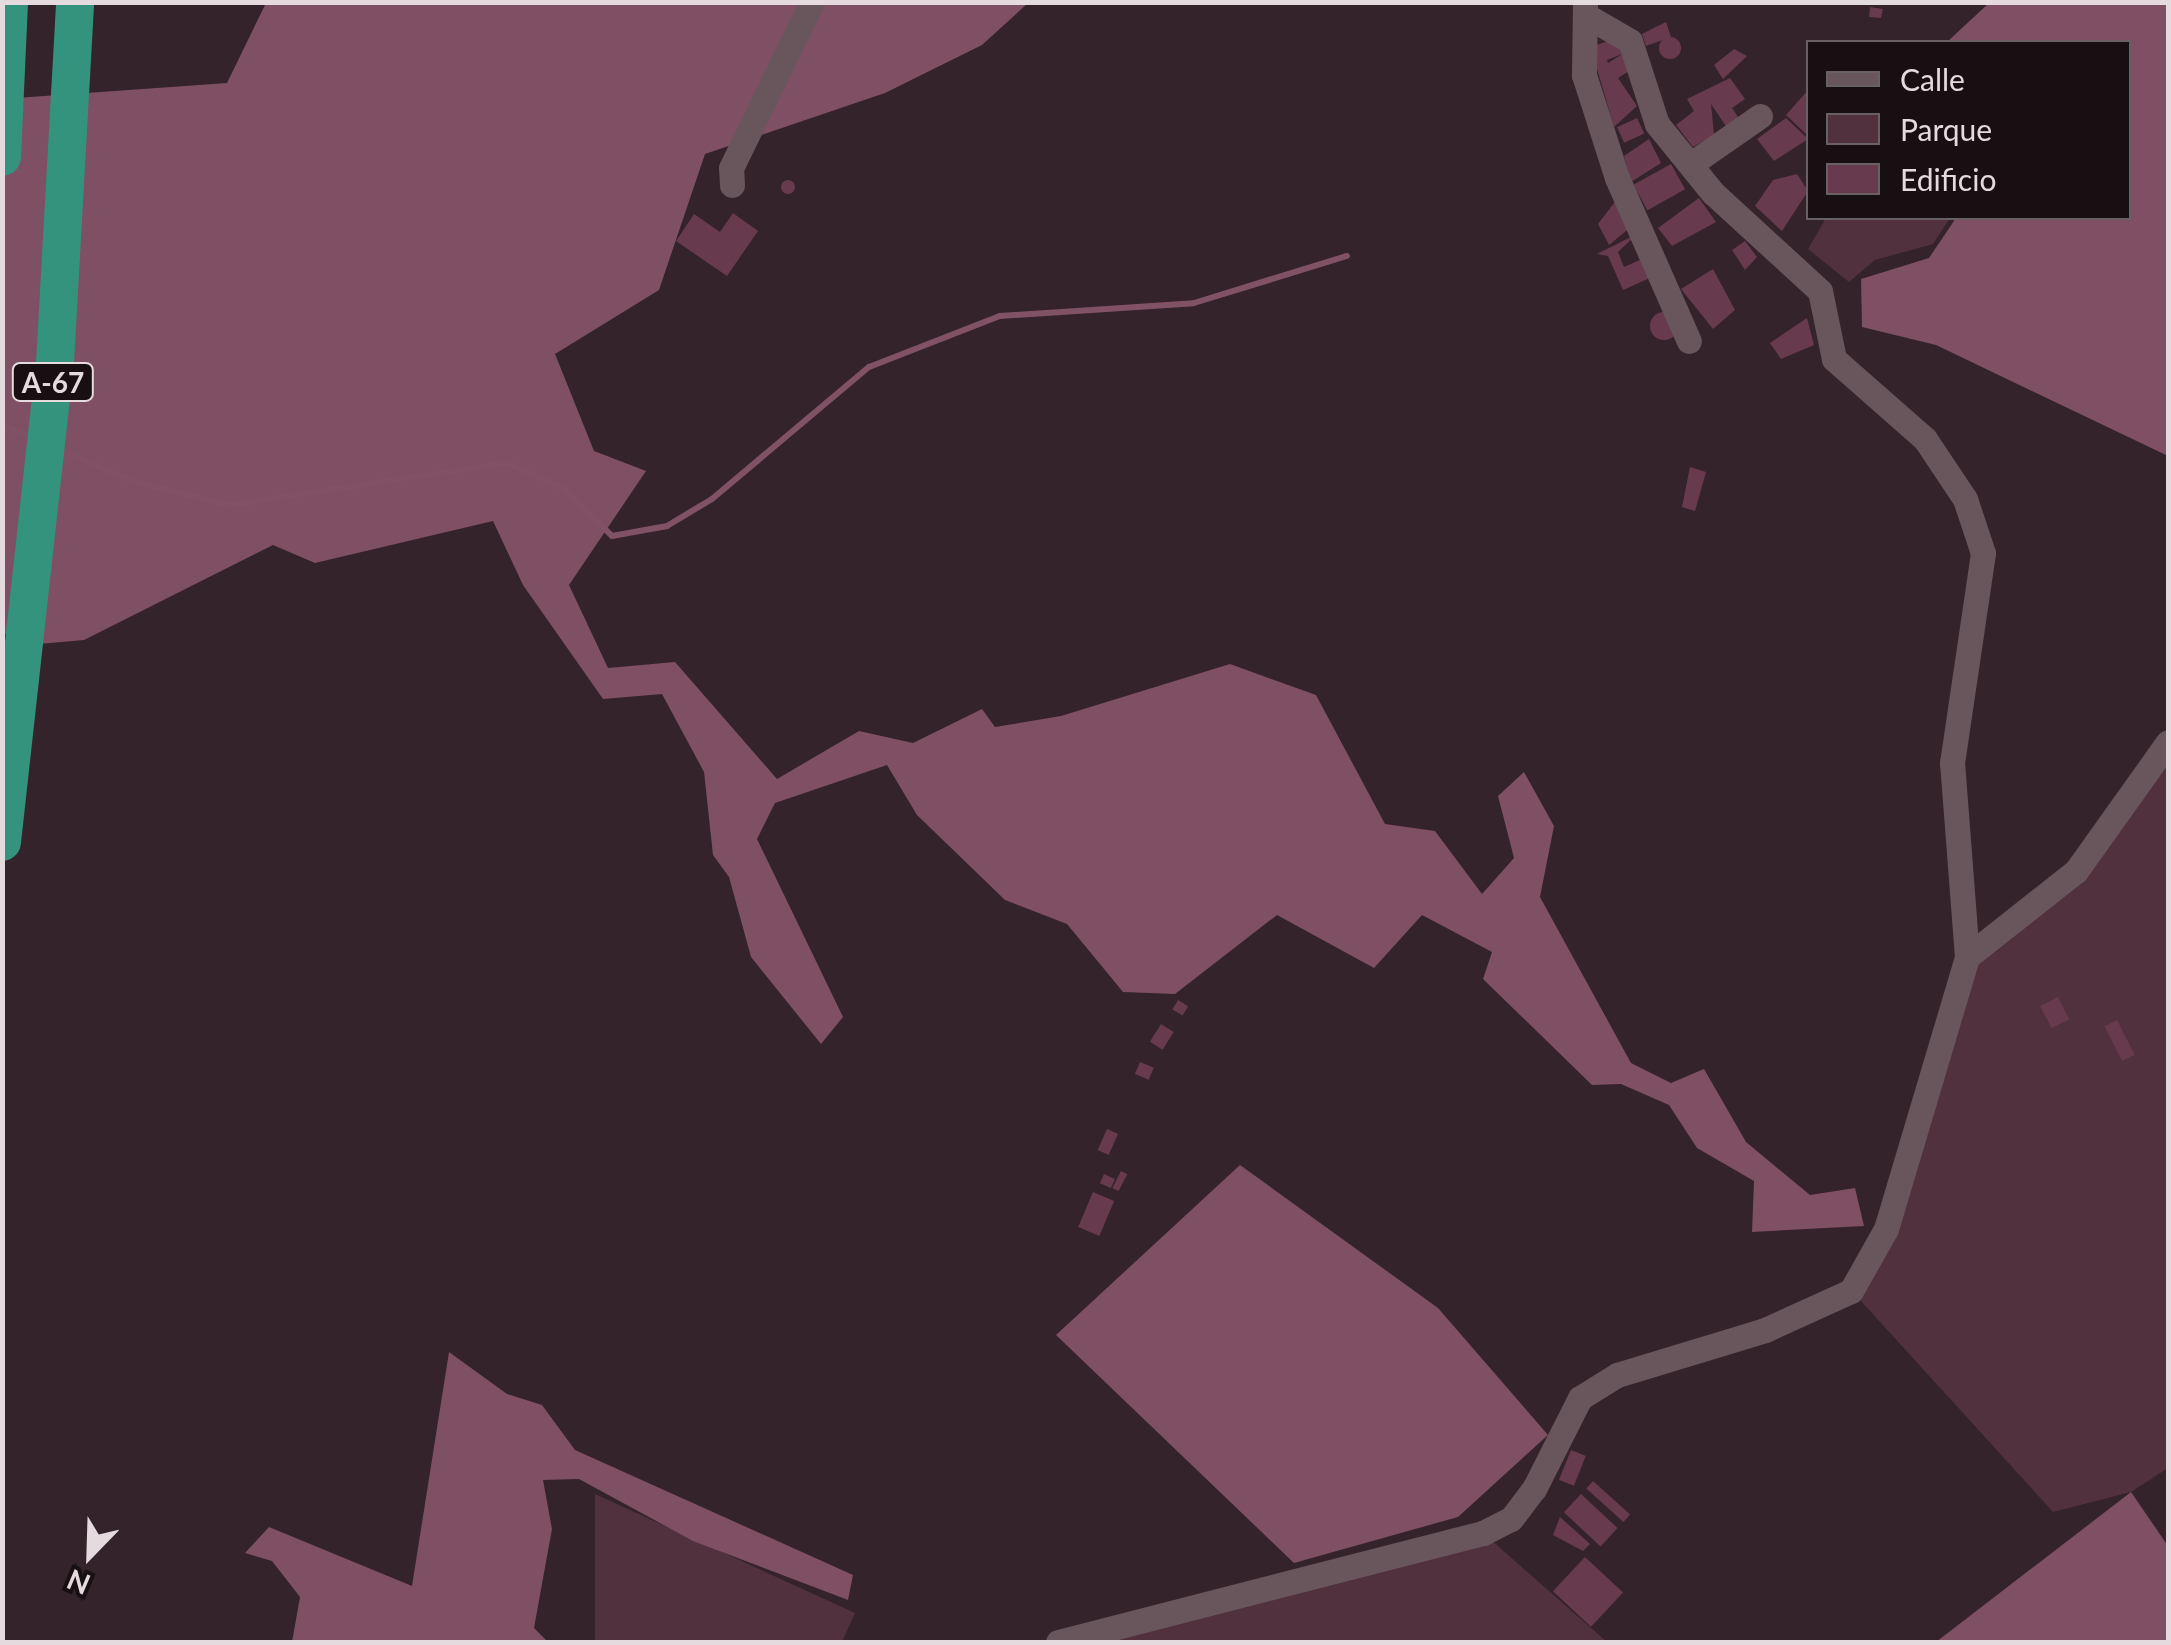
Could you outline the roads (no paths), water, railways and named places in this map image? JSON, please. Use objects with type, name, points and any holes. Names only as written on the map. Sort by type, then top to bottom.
[{"type":"highway","points":[[2,157],[9,2]]},
{"type":"highway","name":"A-67","points":[[2,842],[14,760],[54,363],[75,2]]},
{"type":"street","points":[[732,185],[731,168],[812,2]]},
{"type":"street","points":[[1058,1642],[1483,1533],[1511,1519],[1534,1489],[1580,1398],[1617,1375],[1765,1330],[1851,1291],[1878,1255],[1967,957],[1952,763],[1983,554],[1965,499],[1926,439],[1834,359],[1820,292],[1756,238],[1691,164],[1649,108],[1630,40],[1595,10],[1581,46],[1595,110],[1689,341]]},
{"type":"street","points":[[1691,164],[1760,116]]},
{"type":"street","points":[[1967,957],[2076,871],[2168,742]]},
{"type":"waterway","points":[[58,449],[135,482],[229,505],[508,463],[564,489],[612,536],[667,526],[712,499],[869,367],[1000,316],[1194,303],[1347,256]]},
{"type":"waterway","points":[[2,425],[33,438]]}]
